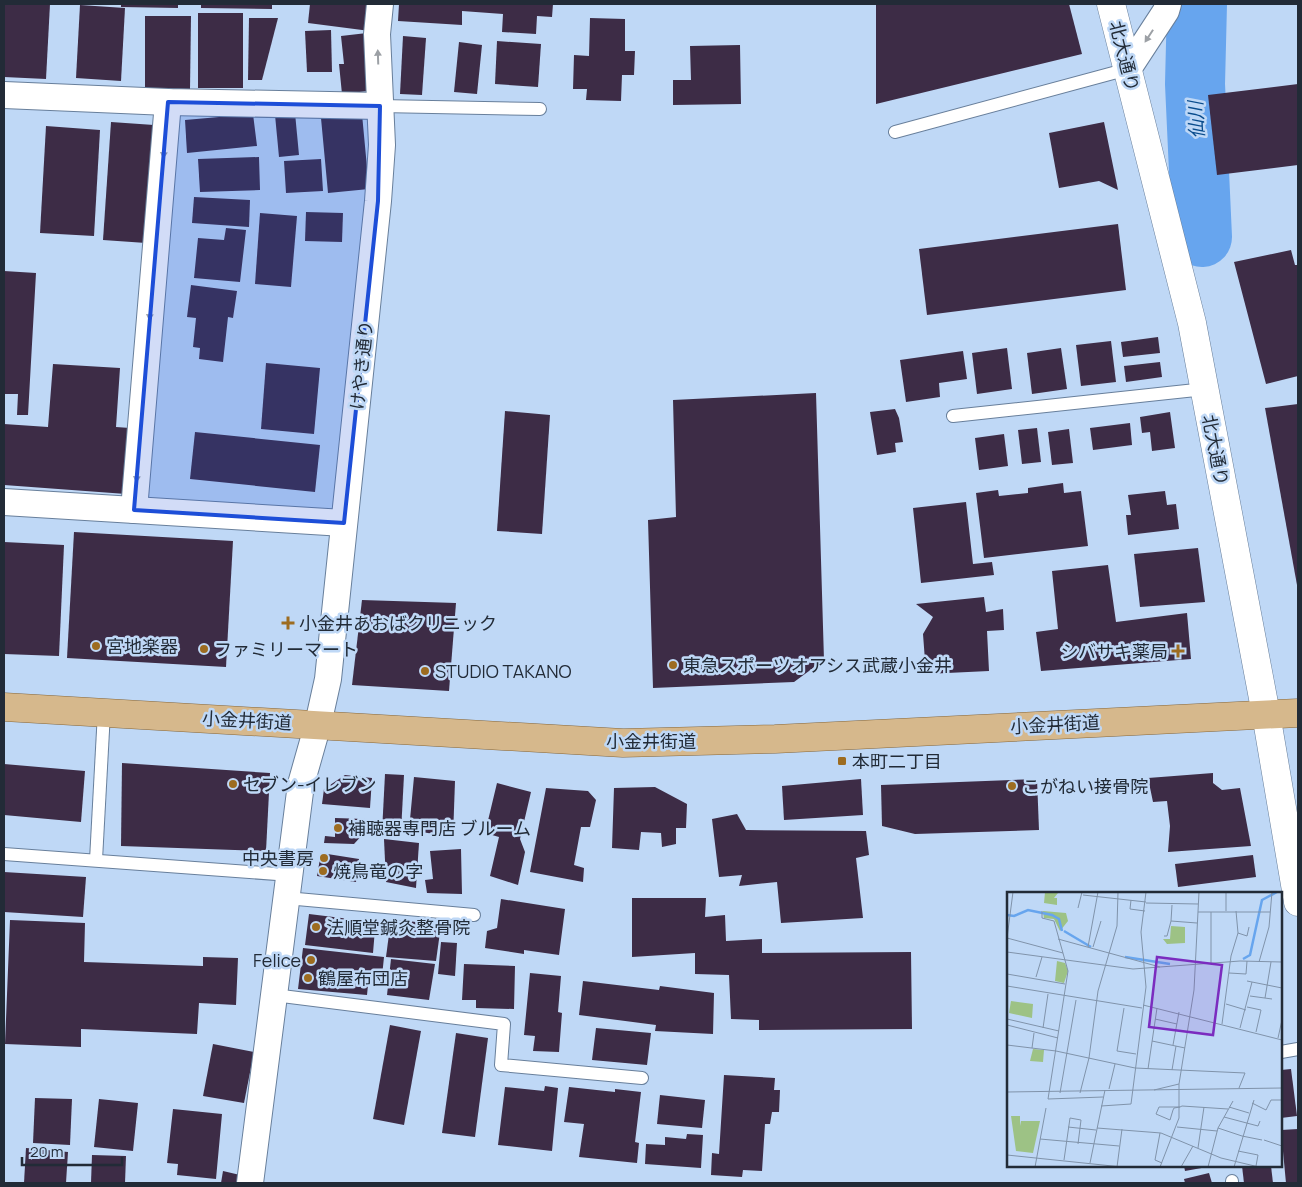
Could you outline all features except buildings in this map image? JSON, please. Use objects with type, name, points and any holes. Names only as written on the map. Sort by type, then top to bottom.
[{"type":"main road","name":"小金井街道","points":[[4,707],[623,743],[775,739],[1298,713]]},
{"type":"street","name":"けやき通り","points":[[250,1183],[301,784],[318,724],[328,679],[378,201],[382,145],[377,34],[380,4]]},
{"type":"street","name":"北大通り","points":[[1112,4],[1192,323],[1266,714],[1298,902]]},
{"type":"street","points":[[1128,69],[1166,11],[1168,4]]},
{"type":"street","points":[[4,95],[168,102],[380,106]]},
{"type":"street","points":[[134,510],[168,102]]},
{"type":"street","points":[[4,502],[344,523]]},
{"type":"lane","points":[[895,132],[1128,69]]},
{"type":"lane","points":[[380,106],[540,109]]},
{"type":"lane","points":[[953,416],[1205,389]]},
{"type":"lane","points":[[96,860],[104,712]]},
{"type":"lane","points":[[4,854],[96,860],[288,886],[474,915]]},
{"type":"lane","points":[[274,996],[504,1024],[501,1065],[642,1078]]},
{"type":"lane","points":[[1282,1052],[1298,1049]]},
{"type":"highlighted area","points":[[168,102],[380,106],[378,201],[344,523],[134,510]]},
{"type":"waterway","name":"仙川","points":[[1197,4],[1195,84],[1202,237]]},
{"type":"place","name":"小金井あおばクリニック","points":[[288,623]]},
{"type":"place","name":"宮地楽器","points":[[96,646]]},
{"type":"place","name":"ファミリーマート","points":[[204,649]]},
{"type":"place","name":"シバサキ薬局","points":[[1178,651]]},
{"type":"place","name":"東急スポーツオアシス武蔵小金井","points":[[673,665]]},
{"type":"place","name":"STUDIO TAKANO","points":[[425,671]]},
{"type":"place","name":"本町二丁目","points":[[842,761]]},
{"type":"place","name":"セブン-イレブン","points":[[233,784]]},
{"type":"place","name":"こがねい接骨院","points":[[1012,786]]},
{"type":"place","name":"補聴器専門店 ブルーム","points":[[338,828]]},
{"type":"place","name":"中央書房","points":[[324,858]]},
{"type":"place","name":"焼鳥竜の字","points":[[323,871]]},
{"type":"place","name":"法順堂鍼灸整骨院","points":[[316,927]]},
{"type":"place","name":"Felice","points":[[311,960]]},
{"type":"place","name":"鶴屋布団店","points":[[308,978]]}]
